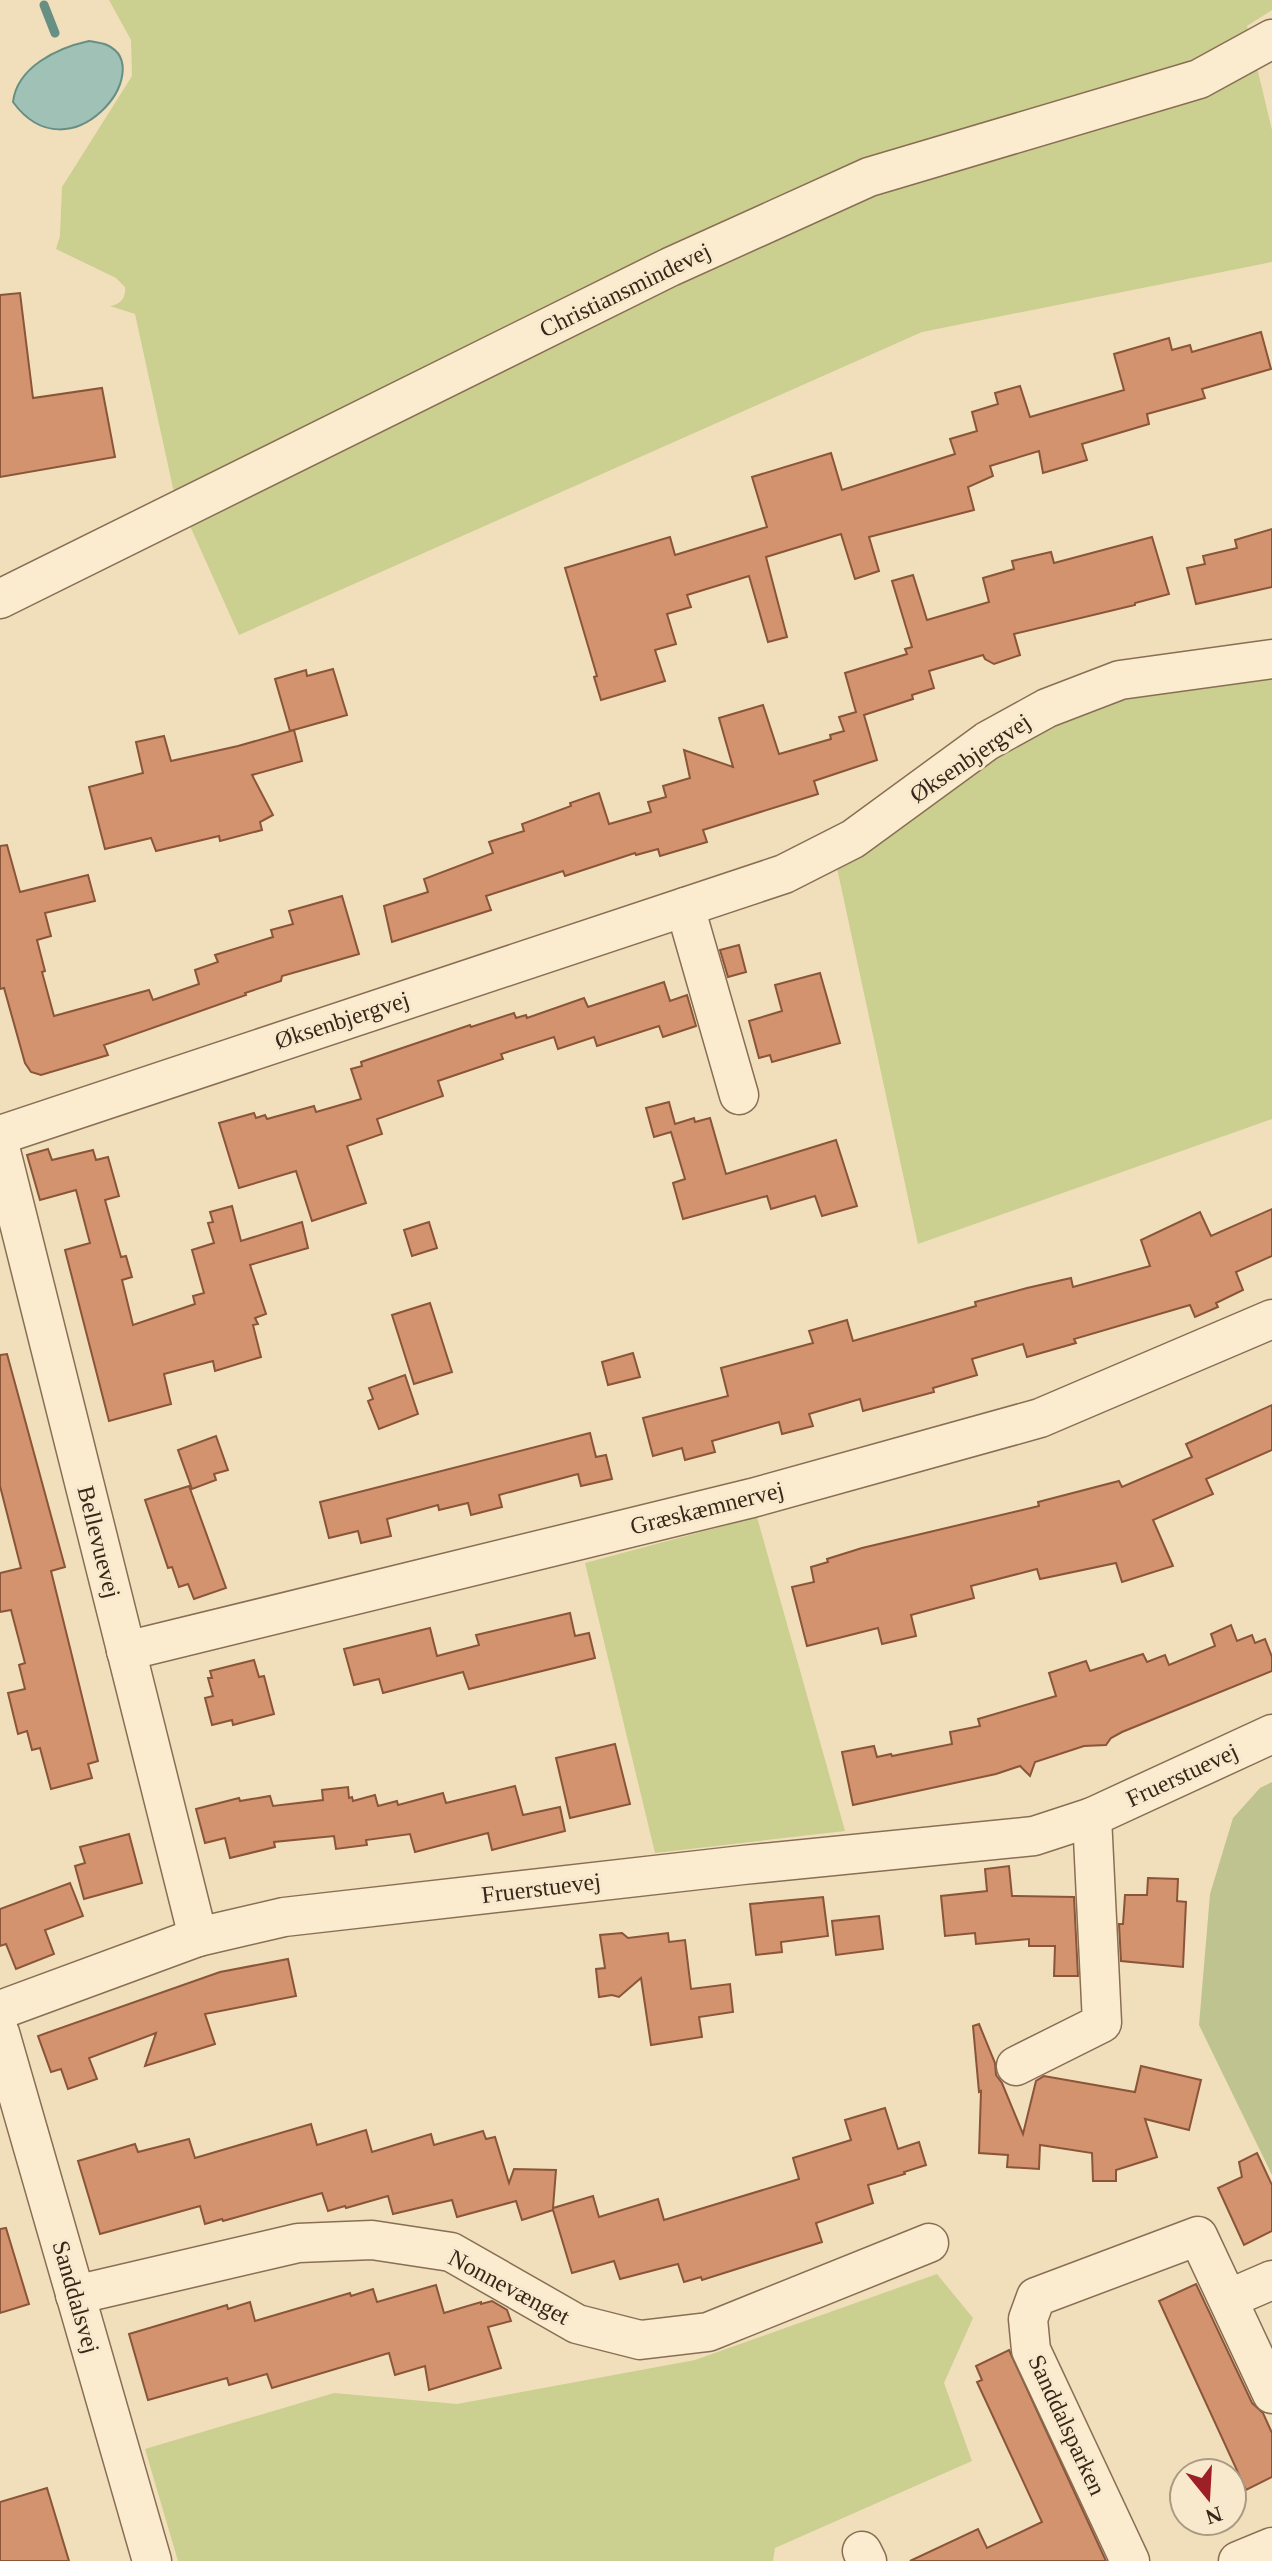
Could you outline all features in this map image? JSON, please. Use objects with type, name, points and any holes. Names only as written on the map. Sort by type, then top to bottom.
[{"type":"street","name":"Christiansmindevej","points":[[0,599],[670,267],[869,177],[1199,79],[1272,39]]},
{"type":"street","name":"Øksenbjergvej","points":[[0,1135],[784,874],[853,839],[987,741],[1073,697],[1120,680],[1145,675],[1272,659]]},
{"type":"street","points":[[685,907],[739,1095]]},
{"type":"street","name":"Bellevuevej","points":[[0,1147],[198,1937]]},
{"type":"street","name":"Græskæmnervej","points":[[126,1651],[752,1498],[1040,1418],[1272,1319]]},
{"type":"street","name":"Fruerstuevej","points":[[0,2010],[198,1937],[284,1917],[743,1865],[1034,1836],[1092,1817],[1272,1734]]},
{"type":"street","points":[[1016,2066],[1102,2023],[1092,1817]]},
{"type":"street","name":"Sanddalsvej","points":[[0,2033],[152,2561]]},
{"type":"street","name":"Sanddalsparken","points":[[1130,2561],[1031,2350],[1028,2319],[1036,2297],[1198,2236],[1272,2394]]},
{"type":"street","name":"Nonnevænget","points":[[75,2295],[298,2243],[372,2240],[451,2252],[577,2324],[640,2340],[708,2332],[929,2243]]},
{"type":"street","points":[[1228,2299],[1272,2280]]},
{"type":"street","points":[[1238,2561],[1272,2547]]},
{"type":"green space","points":[[109,0],[1272,0],[1272,10],[1247,26],[1272,130],[1272,262],[922,332],[239,635],[173,488],[135,314],[110,306],[122,300],[125,287],[116,278],[56,249],[60,236],[62,187],[132,76],[131,40]]},
{"type":"green space","points":[[1272,675],[1272,1119],[918,1244],[837,868],[960,779],[1024,738],[1058,721],[1136,693]]},
{"type":"green space","points":[[757,1517],[845,1831],[655,1853],[585,1563]]},
{"type":"green space","points":[[1272,1782],[1272,2175],[1199,2025],[1210,1894],[1233,1818],[1260,1788]]},
{"type":"green space","points":[[937,2274],[973,2318],[944,2383],[972,2461],[775,2548],[773,2561],[178,2561],[145,2449],[334,2393],[457,2404],[695,2360]]},
{"type":"water","points":[[89,41],[107,45],[120,58],[122,75],[115,94],[101,112],[82,125],[59,129],[36,123],[13,102],[22,79],[30,69],[52,54]]},
{"type":"building","points":[[20,293],[33,398],[102,388],[115,457],[0,477],[0,295]]},
{"type":"building","points":[[1261,332],[1271,369],[1202,389],[1205,398],[1147,414],[1149,424],[1082,444],[1087,460],[1043,473],[1039,451],[990,466],[993,476],[968,487],[974,510],[869,537],[879,571],[855,579],[841,534],[766,557],[787,637],[768,642],[749,576],[687,595],[691,607],[667,614],[676,644],[655,650],[665,681],[601,700],[594,677],[597,676],[565,568],[670,537],[675,555],[767,527],[752,477],[831,453],[842,490],[955,454],[950,439],[977,431],[972,412],[998,404],[995,393],[1020,386],[1030,417],[1124,390],[1114,354],[1169,338],[1172,350],[1190,345],[1192,352]]},
{"type":"building","points":[[1272,529],[1272,587],[1196,604],[1187,568],[1205,564],[1203,556],[1237,548],[1235,540]]},
{"type":"building","points":[[1152,537],[1169,594],[1014,634],[1020,655],[994,664],[983,655],[929,671],[934,688],[912,695],[913,699],[864,715],[877,760],[814,781],[818,794],[703,830],[707,842],[660,856],[658,849],[635,853],[565,876],[563,871],[486,896],[491,910],[392,942],[384,906],[428,892],[424,879],[493,853],[489,842],[524,831],[522,824],[599,793],[609,824],[651,812],[648,802],[666,797],[663,786],[690,778],[684,750],[733,767],[719,718],[763,705],[779,754],[831,739],[830,735],[844,731],[839,717],[856,712],[845,673],[907,654],[905,649],[912,647],[892,581],[913,575],[927,620],[989,602],[983,578],[1014,569],[1012,561],[1051,552],[1054,563]]},
{"type":"building","points":[[333,669],[347,715],[290,731],[275,679],[306,670],[307,676]]},
{"type":"building","points":[[294,730],[302,761],[252,775],[273,815],[260,822],[262,830],[220,841],[219,836],[156,851],[151,838],[105,849],[89,787],[143,773],[136,742],[164,736],[171,761]]},
{"type":"building","points":[[7,845],[20,892],[88,875],[95,901],[45,913],[51,936],[37,940],[54,1016],[149,990],[153,1000],[199,984],[195,970],[218,962],[215,955],[273,937],[271,930],[293,924],[289,911],[342,896],[359,954],[282,976],[281,981],[246,995],[104,1045],[108,1055],[41,1075],[31,1072],[25,1063],[4,988],[0,989],[0,846]]},
{"type":"building","points":[[739,945],[746,972],[728,977],[720,950]]},
{"type":"building","points":[[820,973],[840,1043],[772,1062],[770,1055],[759,1058],[749,1021],[782,1011],[775,985]]},
{"type":"building","points":[[664,982],[670,1001],[687,995],[696,1026],[663,1037],[659,1026],[597,1046],[594,1037],[558,1049],[554,1037],[501,1054],[503,1059],[438,1081],[443,1096],[377,1119],[382,1134],[347,1146],[366,1203],[312,1221],[296,1171],[239,1188],[219,1123],[254,1113],[256,1118],[265,1115],[267,1119],[314,1106],[316,1112],[361,1099],[351,1069],[362,1066],[361,1062],[514,1013],[516,1018],[526,1015],[527,1018],[584,998],[588,1007]]},
{"type":"building","points":[[669,1102],[675,1124],[694,1118],[695,1122],[710,1118],[726,1174],[836,1140],[857,1206],[822,1216],[815,1196],[771,1209],[767,1196],[683,1219],[673,1183],[685,1179],[671,1132],[654,1137],[646,1108]]},
{"type":"building","points":[[48,1149],[52,1160],[93,1150],[96,1160],[108,1157],[119,1196],[105,1200],[121,1257],[126,1256],[132,1277],[122,1280],[133,1325],[195,1304],[193,1296],[204,1293],[192,1250],[214,1243],[208,1223],[213,1222],[210,1212],[232,1206],[241,1241],[302,1222],[308,1248],[250,1265],[266,1314],[255,1318],[258,1324],[253,1325],[261,1357],[215,1371],[213,1361],[164,1374],[171,1404],[109,1421],[65,1250],[90,1243],[76,1190],[40,1200],[27,1155]]},
{"type":"building","points":[[1272,1209],[1272,1256],[1236,1272],[1243,1290],[1216,1303],[1218,1307],[1195,1317],[1190,1305],[1074,1339],[1076,1343],[1027,1357],[1023,1344],[972,1359],[977,1375],[933,1388],[934,1392],[863,1411],[860,1399],[809,1414],[813,1426],[782,1434],[779,1422],[712,1441],[715,1452],[685,1460],[682,1448],[653,1456],[643,1418],[728,1396],[721,1368],[813,1343],[809,1331],[847,1320],[853,1341],[1027,1288],[1071,1278],[1073,1287],[1150,1266],[1141,1240],[1200,1212],[1211,1236]]},
{"type":"building","points":[[429,1222],[437,1248],[412,1256],[404,1230]]},
{"type":"building","points":[[430,1303],[452,1372],[414,1384],[392,1315]]},
{"type":"building","points":[[633,1353],[640,1377],[608,1385],[602,1362]]},
{"type":"building","points":[[7,1354],[65,1567],[51,1571],[98,1761],[88,1764],[92,1778],[51,1789],[40,1748],[32,1750],[27,1731],[18,1734],[8,1693],[25,1689],[19,1665],[25,1663],[11,1610],[0,1612],[0,1573],[21,1568],[0,1486],[0,1355]]},
{"type":"building","points":[[405,1375],[418,1414],[379,1429],[368,1401],[373,1399],[369,1388]]},
{"type":"building","points":[[1272,1405],[1272,1450],[1206,1479],[1213,1494],[1153,1520],[1173,1566],[1122,1582],[1116,1563],[1040,1579],[1037,1569],[971,1586],[974,1598],[911,1615],[916,1636],[882,1644],[878,1628],[807,1646],[792,1587],[814,1582],[811,1567],[862,1548],[1039,1506],[1038,1502],[1119,1481],[1122,1487],[1192,1457],[1186,1444]]},
{"type":"building","points":[[590,1433],[596,1457],[606,1455],[612,1479],[581,1486],[578,1474],[499,1495],[502,1507],[471,1515],[468,1503],[439,1510],[438,1505],[387,1519],[391,1536],[361,1543],[358,1531],[329,1538],[320,1502]]},
{"type":"building","points":[[216,1436],[228,1470],[214,1474],[216,1480],[192,1489],[178,1450]]},
{"type":"building","points":[[189,1486],[226,1588],[194,1599],[188,1584],[179,1587],[172,1567],[168,1568],[145,1500]]},
{"type":"building","points":[[570,1613],[575,1636],[589,1633],[595,1658],[469,1689],[463,1672],[383,1693],[379,1679],[354,1685],[344,1649],[430,1628],[437,1656],[479,1645],[476,1635]]},
{"type":"building","points":[[1231,1625],[1237,1641],[1252,1635],[1255,1643],[1265,1639],[1272,1657],[1272,1671],[1122,1732],[1106,1745],[1084,1746],[1035,1762],[1030,1776],[1020,1766],[853,1805],[842,1752],[874,1746],[877,1757],[892,1756],[952,1744],[950,1732],[980,1726],[978,1719],[1056,1696],[1049,1673],[1086,1661],[1090,1671],[1143,1654],[1147,1662],[1165,1655],[1169,1665],[1215,1646],[1211,1634]]},
{"type":"building","points":[[254,1660],[259,1677],[264,1676],[274,1714],[233,1725],[232,1720],[212,1725],[205,1698],[213,1696],[208,1678],[212,1678],[210,1671]]},
{"type":"building","points":[[615,1744],[630,1804],[570,1818],[556,1758]]},
{"type":"building","points":[[515,1786],[523,1815],[560,1807],[565,1831],[492,1850],[488,1833],[415,1852],[410,1834],[366,1840],[367,1845],[336,1849],[334,1836],[274,1842],[275,1847],[230,1858],[225,1838],[205,1843],[196,1809],[239,1798],[240,1801],[270,1796],[273,1806],[323,1800],[322,1790],[348,1787],[349,1798],[352,1797],[353,1801],[375,1795],[378,1806],[397,1801],[398,1805],[443,1793],[446,1803]]},
{"type":"building","points":[[129,1834],[142,1883],[84,1899],[75,1866],[85,1863],[80,1847]]},
{"type":"building","points":[[1009,1866],[1012,1896],[1074,1897],[1078,1976],[1054,1976],[1055,1946],[1029,1946],[1029,1939],[976,1944],[975,1933],[945,1936],[941,1896],[987,1891],[985,1869]]},
{"type":"building","points":[[1148,1878],[1178,1879],[1177,1901],[1186,1902],[1183,1967],[1121,1961],[1119,1924],[1123,1924],[1125,1895],[1147,1895]]},
{"type":"building","points":[[70,1883],[83,1916],[45,1930],[54,1954],[16,1969],[6,1944],[0,1946],[0,1909]]},
{"type":"building","points":[[823,1897],[828,1936],[781,1942],[782,1952],[756,1955],[750,1904]]},
{"type":"building","points":[[879,1916],[883,1949],[836,1955],[832,1921]]},
{"type":"building","points":[[622,1933],[628,1938],[668,1933],[669,1942],[685,1940],[691,1989],[730,1984],[733,2012],[699,2017],[702,2037],[651,2045],[641,1978],[619,1997],[599,1997],[596,1969],[605,1968],[600,1935]]},
{"type":"building","points":[[288,1959],[296,1996],[205,2014],[215,2044],[145,2066],[156,2033],[89,2058],[97,2079],[68,2089],[61,2069],[51,2072],[38,2036],[220,1972]]},
{"type":"building","points":[[979,2024],[995,2063],[996,2075],[1023,2134],[1036,2081],[1044,2076],[1135,2092],[1141,2066],[1201,2080],[1189,2130],[1145,2119],[1157,2157],[1116,2170],[1116,2181],[1093,2181],[1092,2153],[1040,2145],[1039,2169],[1007,2167],[1008,2155],[979,2153],[981,2091],[973,2026]]},
{"type":"building","points":[[885,2108],[898,2149],[919,2142],[926,2165],[868,2185],[873,2203],[816,2223],[822,2242],[702,2280],[701,2277],[684,2282],[678,2264],[620,2279],[614,2261],[572,2273],[553,2210],[522,2220],[516,2201],[457,2217],[452,2200],[393,2214],[388,2196],[328,2211],[322,2193],[223,2221],[205,2224],[200,2206],[100,2234],[78,2161],[135,2144],[138,2152],[189,2139],[195,2158],[311,2124],[317,2145],[366,2130],[372,2152],[431,2134],[434,2145],[483,2131],[486,2139],[495,2137],[509,2183],[514,2169],[556,2170],[553,2208],[593,2196],[599,2217],[658,2199],[664,2220],[799,2179],[793,2158],[851,2140],[845,2120]]},
{"type":"building","points":[[1257,2153],[1272,2185],[1272,2231],[1244,2245],[1218,2188],[1242,2177],[1239,2162]]},
{"type":"building","points":[[6,2228],[29,2304],[0,2313],[0,2229]]},
{"type":"building","points":[[1196,2284],[1252,2403],[1263,2413],[1272,2433],[1272,2477],[1248,2489],[1248,2457],[1231,2457],[1159,2301]]},
{"type":"building","points":[[436,2285],[444,2313],[492,2301],[507,2310],[511,2321],[488,2327],[501,2368],[429,2390],[425,2366],[395,2375],[389,2353],[272,2388],[267,2374],[229,2385],[227,2378],[148,2400],[129,2334],[227,2305],[228,2309],[250,2302],[255,2321],[350,2293],[351,2296],[373,2289],[377,2302]]},
{"type":"building","points":[[1009,2350],[1106,2561],[910,2561],[978,2529],[987,2548],[1042,2522],[977,2382],[982,2380],[976,2366]]},
{"type":"building","points":[[47,2488],[69,2561],[0,2561],[0,2502]]},
{"type":"waterway","points":[[44,5],[55,33]]}]
